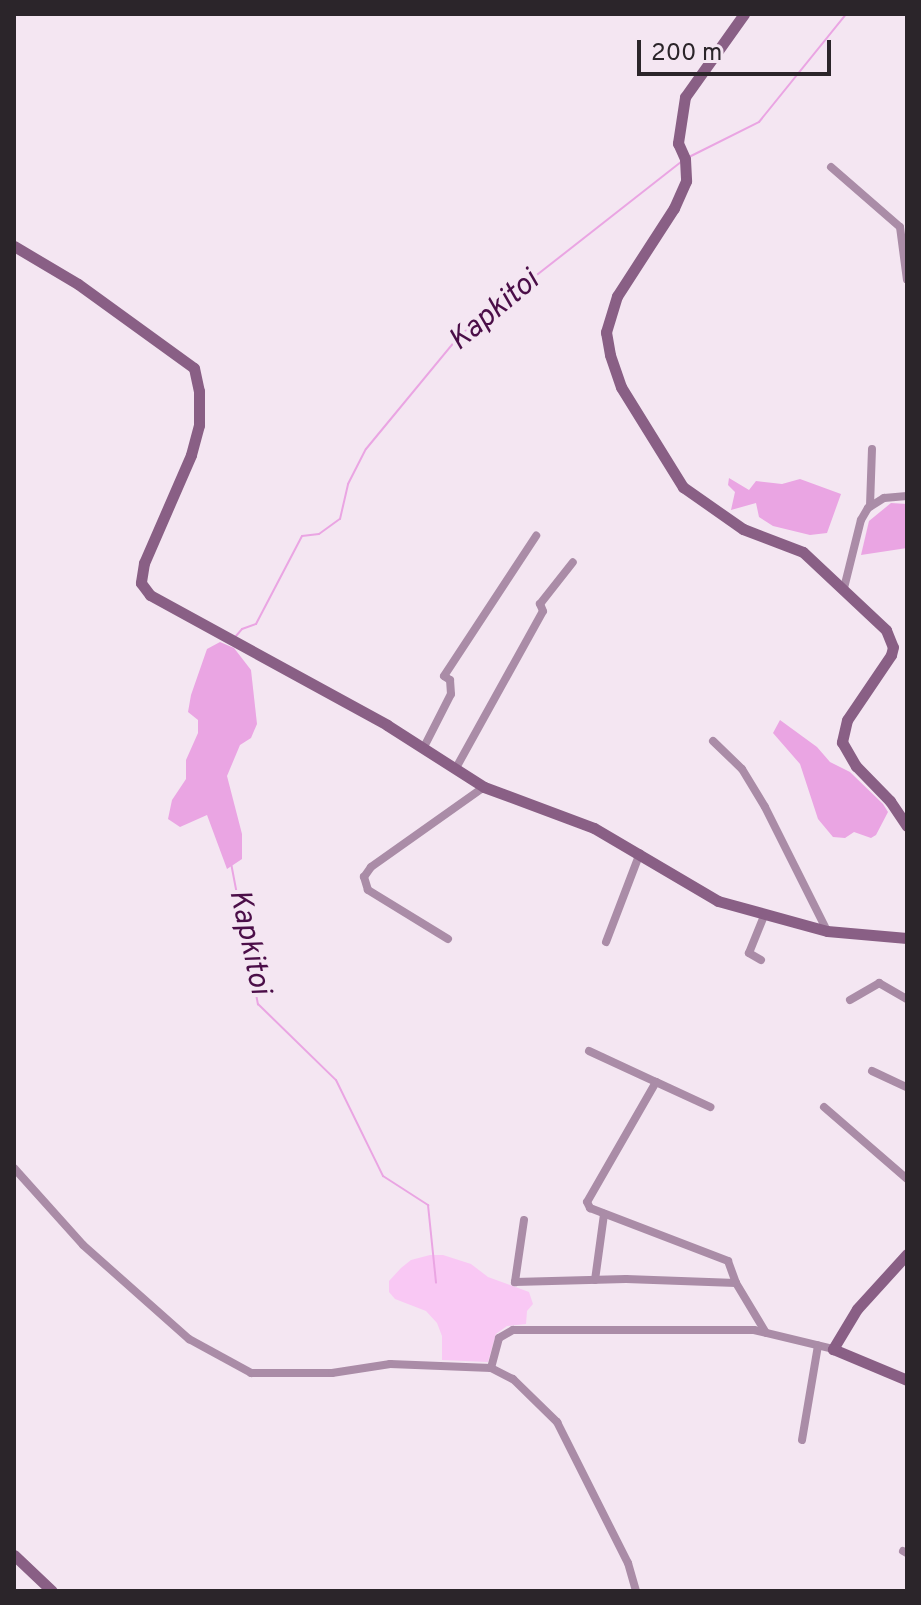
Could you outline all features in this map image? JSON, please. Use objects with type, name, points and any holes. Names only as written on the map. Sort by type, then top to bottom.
[{"type":"street","points":[[744,14],[685,97],[678,143],[685,159],[686,181],[674,208],[617,296],[606,332],[621,387],[683,487],[743,529],[803,552],[886,630],[893,647],[872,686],[847,720],[842,742],[856,766],[890,801],[907,826]]},
{"type":"street","points":[[831,167],[900,227],[907,280]]},
{"type":"street","points":[[14,246],[78,284],[194,368],[199,425],[191,455],[144,563],[142,587],[156,599],[424,747],[484,787],[576,820],[640,852],[718,901],[827,931],[907,938]]},
{"type":"street","points":[[844,588],[861,520],[870,506],[872,449]]},
{"type":"street","points":[[870,506],[894,495],[907,496]]},
{"type":"street","points":[[424,747],[451,694],[450,680],[444,676],[536,536]]},
{"type":"street","points":[[456,768],[543,611],[540,604],[573,562]]},
{"type":"street","points":[[713,741],[742,769],[765,807],[827,931]]},
{"type":"street","points":[[448,939],[368,890],[364,877],[371,867],[484,787]]},
{"type":"street","points":[[606,942],[640,852]]},
{"type":"street","points":[[749,953],[764,916]]},
{"type":"street","points":[[739,950],[761,960]]},
{"type":"street","points":[[850,1000],[879,983],[907,999]]},
{"type":"street","points":[[589,1051],[710,1107]]},
{"type":"street","points":[[872,1071],[907,1087]]},
{"type":"street","points":[[656,1082],[587,1202],[590,1208],[604,1214],[728,1261],[736,1283],[766,1333]]},
{"type":"street","points":[[824,1107],[907,1179]]},
{"type":"street","points":[[14,1168],[83,1245],[189,1339],[251,1373],[332,1373],[390,1364],[491,1368],[513,1379],[557,1422],[628,1563],[636,1591]]},
{"type":"street","points":[[595,1280],[604,1214]]},
{"type":"street","points":[[524,1220],[515,1282],[736,1283]]},
{"type":"street","points":[[833,1349],[857,1309],[907,1254]]},
{"type":"street","points":[[491,1368],[499,1338],[513,1330],[754,1330],[833,1349],[907,1380]]},
{"type":"street","points":[[802,1440],[818,1345]]},
{"type":"street","points":[[14,1555],[52,1591]]},
{"type":"shaded area","points":[[729,478],[749,490],[756,481],[782,484],[800,479],[841,494],[827,533],[810,535],[773,526],[759,517],[756,503],[731,510],[735,492],[728,485]]},
{"type":"shaded area","points":[[891,503],[907,504],[907,548],[861,555],[869,521]]},
{"type":"shaded area","points":[[220,642],[234,648],[251,670],[257,724],[251,738],[240,745],[227,776],[242,834],[242,859],[227,869],[207,815],[180,827],[168,819],[172,800],[186,779],[186,760],[198,733],[198,720],[188,712],[191,695],[207,649]]},
{"type":"shaded area","points":[[780,720],[817,747],[830,762],[850,772],[883,804],[888,812],[876,835],[871,838],[854,832],[845,838],[833,837],[818,819],[800,764],[773,733]]},
{"type":"shaded area","points":[[443,1255],[471,1264],[488,1277],[529,1292],[533,1304],[527,1311],[526,1324],[507,1326],[496,1334],[488,1362],[442,1360],[442,1336],[437,1323],[426,1311],[395,1299],[389,1292],[389,1281],[401,1268],[411,1260]]},
{"type":"waterway","name":"Kapkitoi","points":[[689,157],[759,122],[846,14]]},
{"type":"waterway","name":"Kapkitoi","points":[[236,636],[242,629],[256,624],[302,536],[319,534],[340,519],[348,484],[366,449],[459,336],[681,162]]},
{"type":"waterway","name":"Kapkitoi","points":[[231,863],[258,1004],[336,1080],[383,1176],[428,1205],[436,1283]]}]
